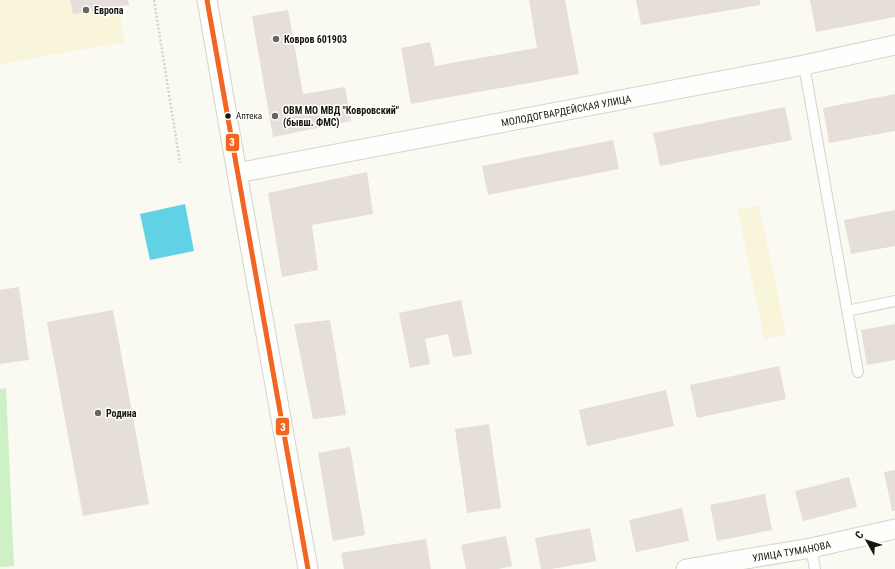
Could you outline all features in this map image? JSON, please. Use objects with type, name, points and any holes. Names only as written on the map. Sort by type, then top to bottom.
[{"type":"street","points":[[207,0],[308,569]]},
{"type":"street","name":"МОЛОДОГВАРДЕЙСКАЯ УЛИЦА","points":[[237,172],[804,64],[895,45]]},
{"type":"street","name":"УЛИЦА ТУМАНОВА","points":[[686,569],[811,548],[895,529]]},
{"type":"lane","points":[[804,64],[858,372]]},
{"type":"lane","points":[[847,311],[895,301]]},
{"type":"lane","points":[[811,548],[815,569]]},
{"type":"path","points":[[154,0],[180,163]]},
{"type":"shaded area","points":[[0,0],[117,0],[125,42],[0,64]]},
{"type":"shaded area","points":[[759,205],[786,334],[764,339],[738,210]]},
{"type":"green space","points":[[6,388],[14,566],[0,567],[0,389]]},
{"type":"water","points":[[185,204],[194,251],[150,260],[140,214]]},
{"type":"building","name":"Европа","points":[[70,0],[128,0],[129,5],[73,14]]},
{"type":"building","points":[[529,0],[565,0],[579,74],[411,104],[401,48],[430,42],[435,66],[537,48]]},
{"type":"building","points":[[636,0],[760,0],[760,5],[641,25]]},
{"type":"building","points":[[810,0],[895,0],[895,17],[816,32]]},
{"type":"building","points":[[288,10],[303,94],[345,87],[351,121],[273,137],[252,16]]},
{"type":"building","points":[[895,94],[895,131],[829,143],[823,108]]},
{"type":"building","points":[[785,107],[792,140],[660,166],[653,133]]},
{"type":"building","points":[[613,140],[619,169],[488,195],[482,166]]},
{"type":"building","points":[[367,172],[373,214],[312,225],[318,270],[282,277],[268,193]]},
{"type":"building","points":[[895,210],[895,246],[851,254],[844,220]]},
{"type":"building","points":[[19,287],[29,360],[0,364],[0,290]]},
{"type":"building","points":[[461,300],[472,354],[453,357],[448,334],[425,339],[430,364],[410,368],[399,313]]},
{"type":"building","name":"Родина","points":[[113,310],[149,504],[83,516],[47,322]]},
{"type":"building","points":[[330,320],[346,415],[313,419],[294,324]]},
{"type":"building","points":[[895,324],[895,360],[867,365],[861,330]]},
{"type":"building","points":[[779,366],[786,399],[697,418],[690,385]]},
{"type":"building","points":[[666,390],[674,426],[587,446],[579,410]]},
{"type":"building","points":[[489,424],[501,508],[467,513],[455,429]]},
{"type":"building","points":[[350,447],[365,535],[333,541],[318,453]]},
{"type":"building","points":[[895,470],[895,511],[892,511],[884,472]]},
{"type":"building","points":[[849,477],[857,507],[803,521],[795,491]]},
{"type":"building","points":[[765,494],[772,530],[717,541],[710,505]]},
{"type":"building","points":[[682,508],[689,541],[636,552],[629,520]]},
{"type":"building","points":[[590,528],[596,561],[551,569],[541,569],[535,538]]},
{"type":"building","points":[[506,536],[512,566],[498,569],[466,569],[461,545]]},
{"type":"building","points":[[426,539],[431,569],[344,569],[341,553]]},
{"type":"transit line","name":"3","points":[[207,0],[308,569]]},
{"type":"place","name":"Европа","points":[[86,10]]},
{"type":"place","name":"Ковров 601903","points":[[276,39]]},
{"type":"place","name":"Аптека","points":[[228,116]]},
{"type":"place","name":"ОВМ МО МВД \"Ковровский\" (бывш. ФМС)","points":[[275,116]]},
{"type":"place","name":"Родина","points":[[98,413]]}]
